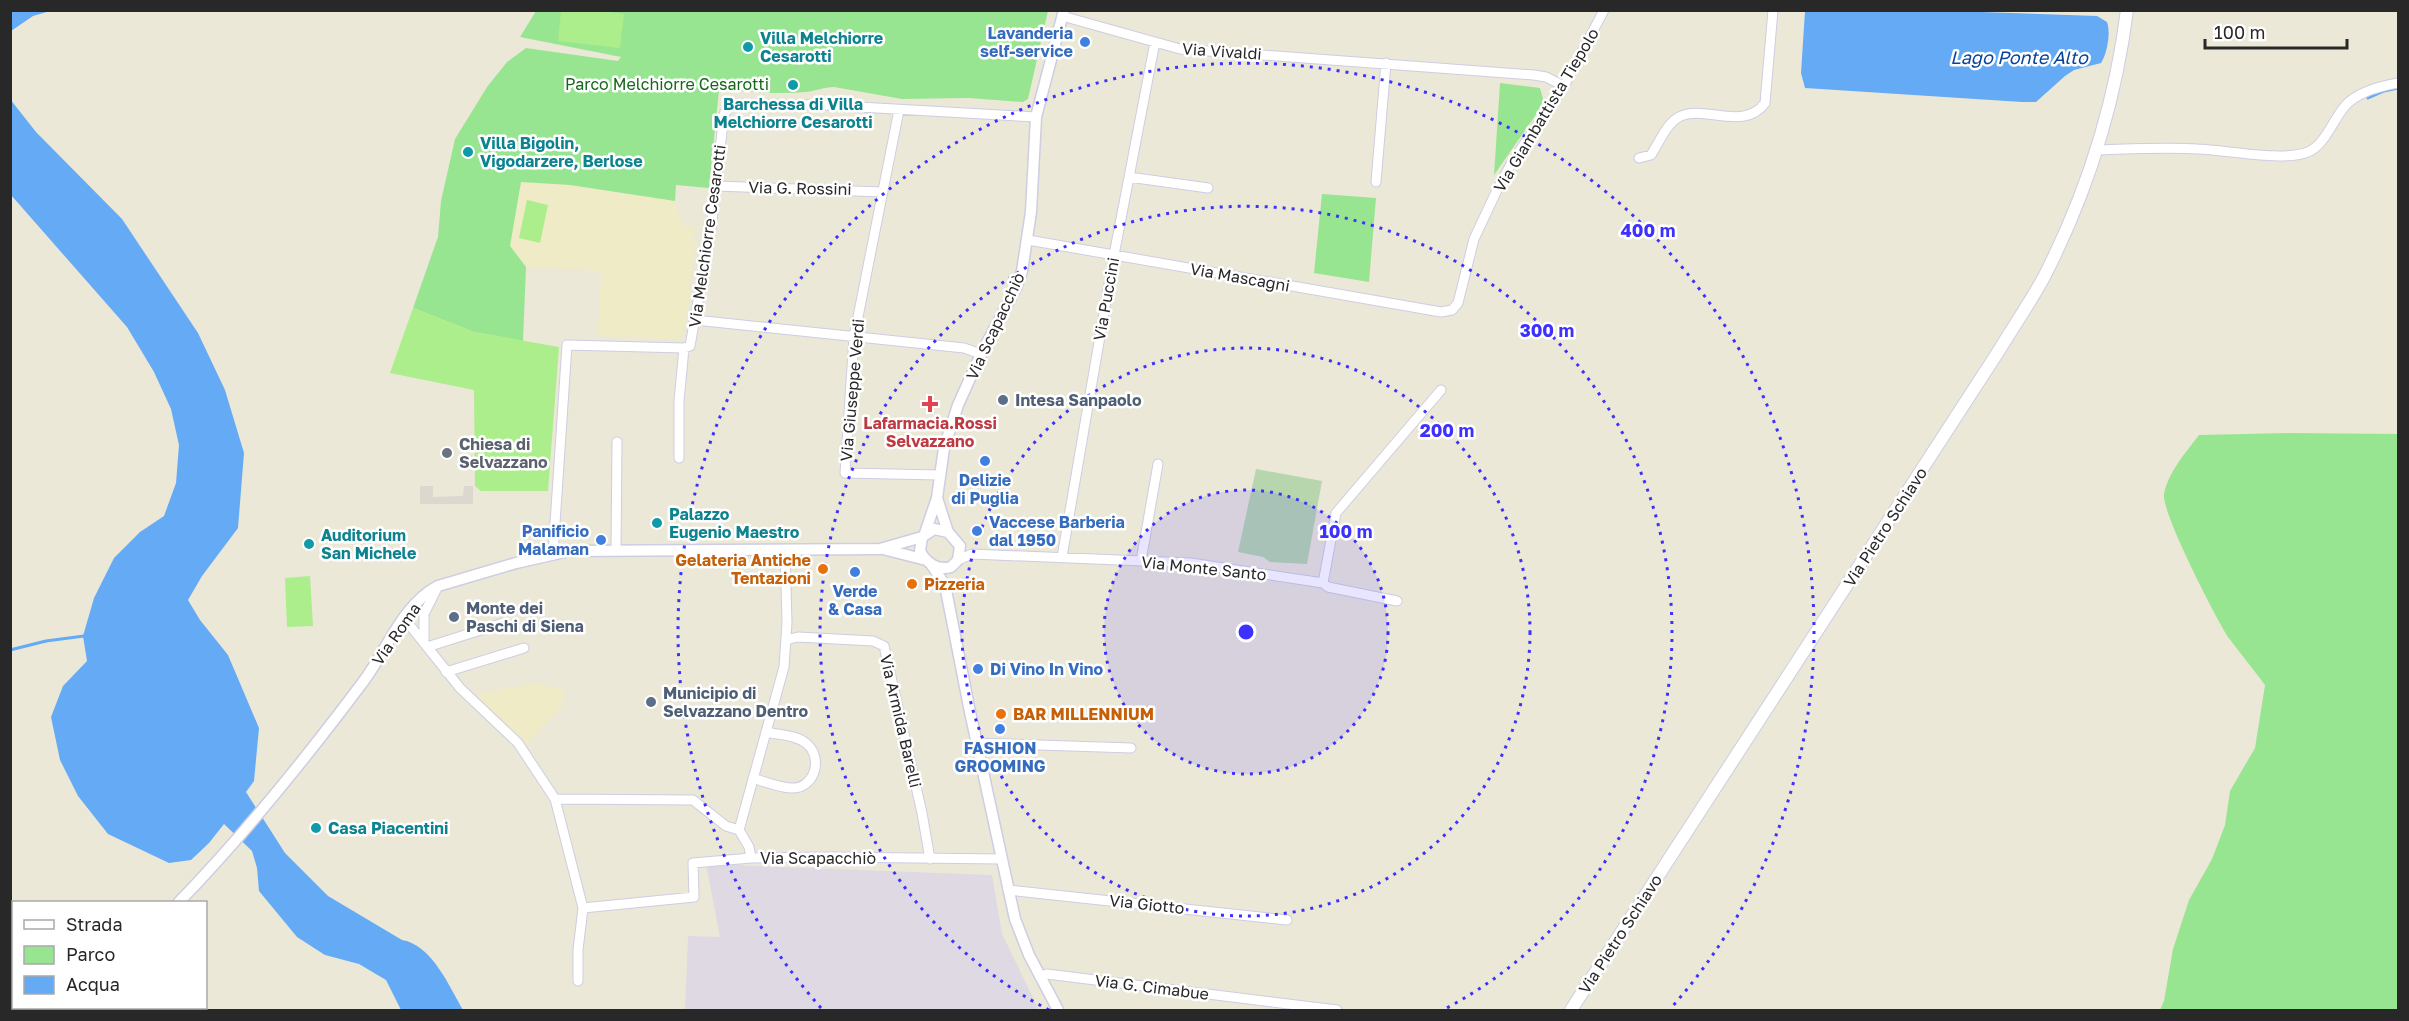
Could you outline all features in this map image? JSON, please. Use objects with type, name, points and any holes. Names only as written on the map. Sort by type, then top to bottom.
[{"type":"main road","name":"Via Pietro Schiavo","points":[[1571,1011],[1962,408],[2037,288],[2079,203],[2098,150],[2115,82],[2127,10]]},
{"type":"street","name":"Via Giambattista Tiepolo","points":[[1452,310],[1458,303],[1474,239],[1497,190],[1512,162],[1564,86],[1604,10]]},
{"type":"street","points":[[1639,158],[1651,155],[1672,123],[1680,117],[1698,114],[1720,117],[1737,116],[1760,111],[1765,103],[1773,10]]},
{"type":"street","name":"Via Vivaldi","points":[[1063,13],[1180,49],[1534,75],[1546,77],[1564,86]]},
{"type":"street","name":"Via Scapacchiò","points":[[923,535],[937,498],[944,448],[955,416],[981,354],[1016,288],[1028,240],[1036,117],[1063,13]]},
{"type":"street","name":"Via Puccini","points":[[1062,557],[1114,255],[1155,42]]},
{"type":"street","points":[[1376,182],[1386,63]]},
{"type":"street","points":[[2098,150],[2196,149],[2273,155],[2301,154],[2318,145],[2347,104],[2382,86],[2398,82]]},
{"type":"street","name":"Via Melchiorre Cesarotti","points":[[553,553],[567,345],[684,348],[690,346],[716,186],[724,114],[733,104],[824,105],[1036,117]]},
{"type":"street","name":"Via Giuseppe Verdi","points":[[899,110],[854,337],[845,473],[939,476]]},
{"type":"street","points":[[1129,177],[1208,188]]},
{"type":"street","name":"Via G. Rossini","points":[[716,186],[883,192]]},
{"type":"street","name":"Via Mascagni","points":[[1028,240],[1441,312],[1452,310]]},
{"type":"street","points":[[695,320],[964,348],[981,354]]},
{"type":"street","name":"Via Melchiorre Cesarotti","points":[[679,458],[679,401],[684,348]]},
{"type":"street","points":[[1323,583],[1336,513],[1441,390]]},
{"type":"street","points":[[616,550],[617,442]]},
{"type":"street","points":[[1141,561],[1158,464]]},
{"type":"street","name":"Via Scapacchiò","points":[[937,498],[948,532]]},
{"type":"street","points":[[972,554],[960,546],[948,532],[934,529],[923,535],[920,551],[945,584],[1001,859],[1021,936],[1058,1011]]},
{"type":"street","name":"Via Roma","points":[[880,549],[923,535]]},
{"type":"street","points":[[945,584],[957,562],[960,546]]},
{"type":"street","name":"Via Roma","points":[[181,901],[267,801],[365,680],[413,607],[429,591],[438,586],[553,553],[578,550],[880,549],[929,562]]},
{"type":"street","points":[[555,800],[693,800],[726,826],[739,830],[784,667],[785,550]]},
{"type":"street","name":"Via Monte Santo","points":[[957,562],[972,554],[1191,563],[1323,583],[1328,587],[1397,601]]},
{"type":"street","points":[[929,562],[941,569],[957,562]]},
{"type":"street","points":[[426,645],[423,627],[424,614],[438,586]]},
{"type":"street","points":[[413,607],[423,627]]},
{"type":"street","points":[[403,621],[426,645],[460,688],[518,743],[555,800],[583,908],[578,950],[578,981]]},
{"type":"street","points":[[426,645],[503,623]]},
{"type":"street","name":"Via Armida Barelli","points":[[786,640],[798,638],[873,641],[884,646],[922,813],[930,859]]},
{"type":"street","points":[[446,672],[524,648]]},
{"type":"street","points":[[753,778],[792,789],[806,786],[813,777],[814,754],[809,746],[800,739],[766,732]]},
{"type":"street","points":[[976,743],[1131,748]]},
{"type":"street","name":"Via Scapacchiò","points":[[739,830],[749,847],[751,858],[1001,859]]},
{"type":"street","points":[[583,908],[694,897],[693,863],[751,858]]},
{"type":"street","name":"Via Giotto","points":[[1008,890],[1287,920]]},
{"type":"street","name":"Via G. Cimabue","points":[[1040,977],[1047,974],[1171,988],[1337,1011]]},
{"type":"shaded area","points":[[520,182],[570,185],[675,201],[682,225],[695,227],[693,238],[696,239],[689,289],[691,289],[683,334],[679,340],[598,336],[601,271],[526,267],[510,246]]},
{"type":"shaded area","points":[[420,486],[433,486],[433,497],[463,496],[464,486],[473,486],[473,504],[420,504]]},
{"type":"shaded area","points":[[535,683],[565,691],[561,709],[522,749],[470,696]]},
{"type":"shaded area","points":[[706,864],[992,875],[1002,934],[1039,1010],[685,1010],[688,936],[720,937]]},
{"type":"green space","points":[[597,10],[624,14],[620,48],[558,41],[561,11]]},
{"type":"green space","name":"Parco Melchiorre Cesarotti","points":[[536,11],[1048,11],[1028,99],[1023,102],[969,98],[902,99],[834,87],[795,93],[719,90],[709,188],[676,185],[675,201],[570,185],[521,182],[510,246],[526,267],[523,341],[474,332],[413,308],[438,237],[441,201],[455,139],[487,87],[507,62],[526,48],[618,61],[621,57],[520,37]]},
{"type":"green space","points":[[1500,83],[1540,88],[1544,103],[1494,175]]},
{"type":"green space","points":[[1322,194],[1376,198],[1369,282],[1314,273]]},
{"type":"green space","points":[[527,200],[548,205],[540,243],[519,238]]},
{"type":"green space","points":[[413,308],[474,332],[559,347],[548,491],[481,491],[475,486],[474,390],[390,373]]},
{"type":"green space","points":[[2398,434],[2398,1010],[2160,1010],[2164,1001],[2173,949],[2189,900],[2212,859],[2225,825],[2230,791],[2255,748],[2265,685],[2228,637],[2213,609],[2190,565],[2171,521],[2164,494],[2173,471],[2199,435]]},
{"type":"green space","points":[[1256,469],[1322,481],[1307,564],[1270,562],[1263,557],[1238,552]]},
{"type":"green space","points":[[310,576],[313,626],[287,627],[285,578]]},
{"type":"water","points":[[11,10],[50,11],[33,16],[11,31]]},
{"type":"water","name":"Lago Ponte Alto","points":[[1805,11],[1950,11],[2097,16],[2107,22],[2108,43],[2101,63],[2074,70],[2036,102],[1805,88],[1801,73]]},
{"type":"water","points":[[10,99],[36,132],[122,219],[198,333],[225,390],[244,453],[238,528],[202,576],[188,600],[200,620],[228,655],[259,728],[254,781],[246,792],[285,853],[328,896],[422,950],[438,968],[463,1010],[401,1010],[386,980],[359,964],[325,955],[297,937],[259,891],[257,868],[252,851],[224,824],[191,860],[169,863],[108,834],[78,796],[60,760],[51,717],[63,686],[87,661],[83,636],[94,598],[114,558],[140,532],[164,516],[176,483],[179,445],[171,409],[154,372],[127,327],[11,195]]},
{"type":"waterway","points":[[2368,98],[2398,88]]},
{"type":"waterway","points":[[10,650],[46,641],[84,636]]},
{"type":"place","name":"Lavanderia self-service","points":[[1085,42]]},
{"type":"place","name":"Villa Melchiorre Cesarotti","points":[[748,47]]},
{"type":"place","name":"Barchessa di Villa Melchiorre Cesarotti","points":[[793,85]]},
{"type":"place","name":"Villa Bigolin, Vigodarzere, Berlose","points":[[468,152]]},
{"type":"place","name":"Intesa Sanpaolo","points":[[1003,400]]},
{"type":"place","name":"Lafarmacia.Rossi Selvazzano","points":[[930,404]]},
{"type":"place","name":"Chiesa di Selvazzano","points":[[447,453]]},
{"type":"place","name":"Delizie di Puglia","points":[[985,461]]},
{"type":"place","name":"Palazzo Eugenio Maestro","points":[[657,523]]},
{"type":"place","name":"Vaccese Barberia dal 1950","points":[[977,531]]},
{"type":"place","name":"Panificio Malaman","points":[[601,540]]},
{"type":"place","name":"Auditorium San Michele","points":[[309,544]]},
{"type":"place","name":"Gelateria Antiche Tentazioni","points":[[823,569]]},
{"type":"place","name":"Verde & Casa","points":[[855,572]]},
{"type":"place","name":"Pizzeria","points":[[912,584]]},
{"type":"place","name":"Monte dei Paschi di Siena","points":[[454,617]]},
{"type":"place","name":"Di Vino In Vino","points":[[978,669]]},
{"type":"place","name":"Municipio di Selvazzano Dentro","points":[[651,702]]},
{"type":"place","name":"BAR MILLENNIUM","points":[[1001,714]]},
{"type":"place","name":"FASHION GROOMING","points":[[1000,729]]},
{"type":"place","name":"Casa Piacentini","points":[[316,828]]}]
